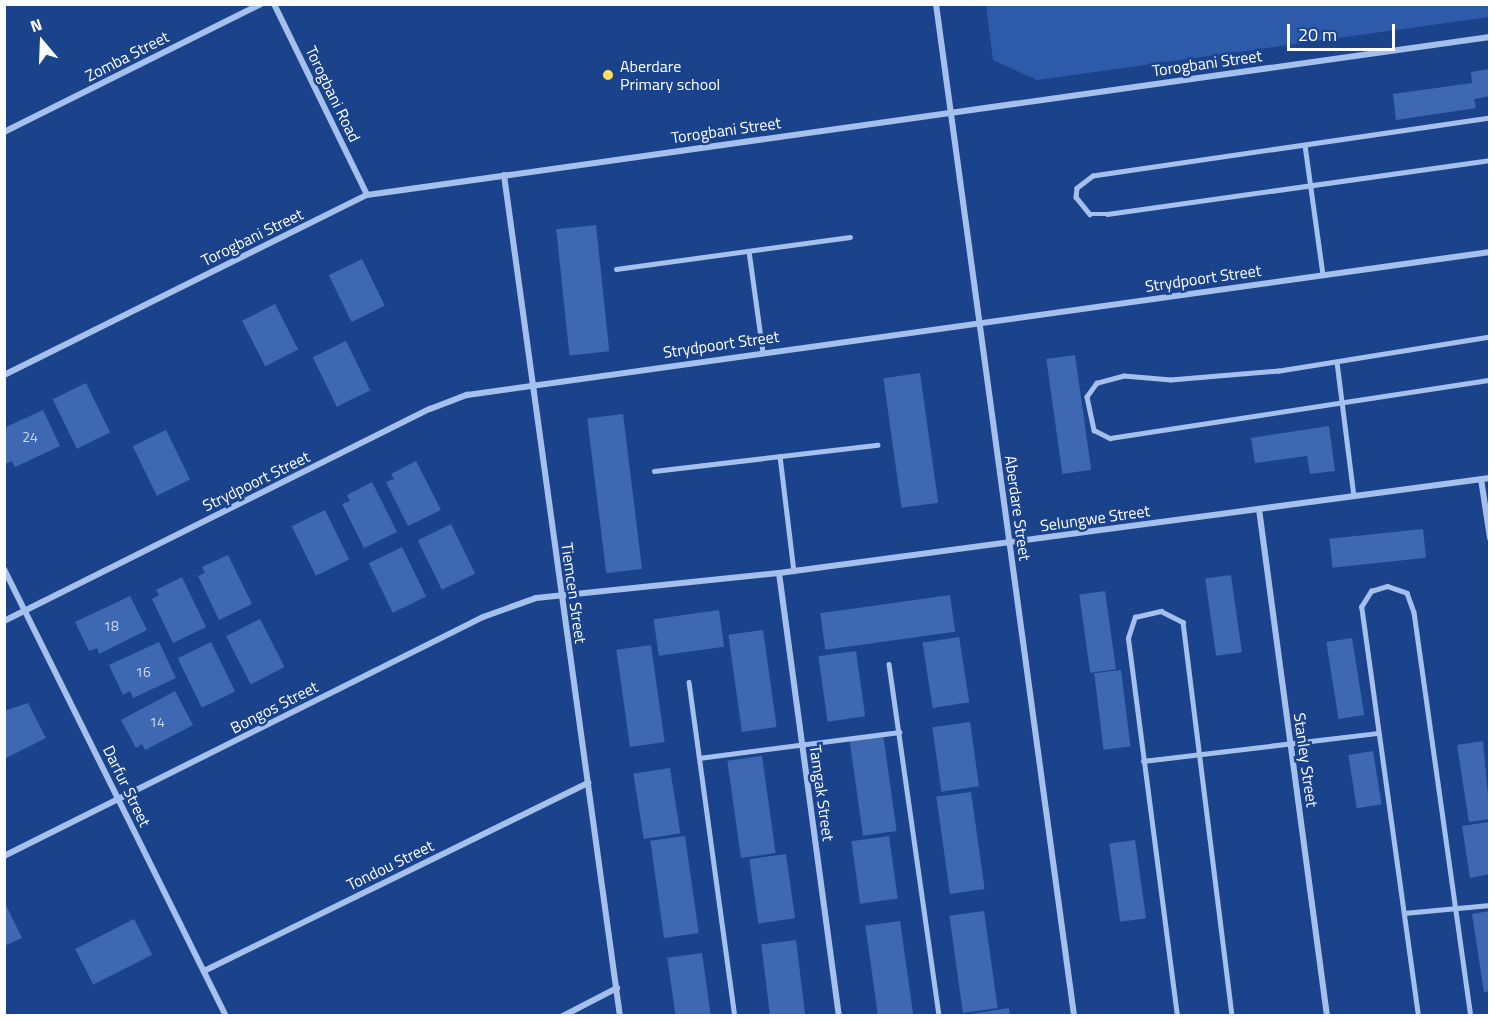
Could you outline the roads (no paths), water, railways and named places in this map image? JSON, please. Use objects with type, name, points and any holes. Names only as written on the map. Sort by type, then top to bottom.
[{"type":"street","name":"Zomba Street","points":[[4,132],[261,4]]},
{"type":"street","name":"Torogbani Road","points":[[274,4],[367,195]]},
{"type":"street","name":"Aberdare Street","points":[[936,4],[1074,1016]]},
{"type":"street","name":"Torogbani Street","points":[[4,375],[367,195],[1490,38]]},
{"type":"street","name":"Tiemcen Street","points":[[504,175],[534,383],[560,595],[621,1016]]},
{"type":"street","name":"Strydpoort Street","points":[[4,621],[430,409],[467,395],[534,383],[1490,252]]},
{"type":"street","name":"Selungwe Street","points":[[560,595],[779,573],[1490,478]]},
{"type":"street","points":[[1481,479],[1490,538]]},
{"type":"street","name":"Stanley Street","points":[[1259,509],[1327,1016]]},
{"type":"street","name":"Darfur Street","points":[[4,569],[226,1016]]},
{"type":"street","name":"Tamgak Street","points":[[779,573],[839,1016]]},
{"type":"street","name":"Bongos Street","points":[[4,856],[510,605],[560,595]]},
{"type":"street","name":"Tondou Street","points":[[204,971],[588,783]]},
{"type":"street","points":[[563,1016],[616,988]]},
{"type":"lane","points":[[1490,118],[1093,176],[1077,188],[1076,197],[1090,214],[1107,214],[1490,160]]},
{"type":"lane","points":[[1305,145],[1323,275]]},
{"type":"lane","points":[[616,269],[850,237]]},
{"type":"lane","points":[[749,251],[763,352]]},
{"type":"lane","points":[[1490,337],[1337,362],[1171,380],[1124,376],[1097,383],[1087,397],[1094,430],[1110,438],[1490,380]]},
{"type":"lane","points":[[1337,362],[1354,496]]},
{"type":"lane","points":[[654,471],[877,445]]},
{"type":"lane","points":[[780,456],[794,571]]},
{"type":"lane","points":[[1418,1016],[1361,607],[1371,591],[1399,587],[1414,612],[1471,1016]]},
{"type":"lane","points":[[1177,1016],[1128,638],[1129,624],[1147,612],[1170,612],[1183,622],[1232,1016]]},
{"type":"lane","points":[[889,664],[939,1016]]},
{"type":"lane","points":[[689,682],[735,1016]]},
{"type":"lane","points":[[699,758],[898,732]]},
{"type":"lane","points":[[1143,761],[1378,733]]},
{"type":"lane","points":[[1404,913],[1490,905]]},
{"type":"place","name":"Aberdare Primary school","points":[[608,75]]}]
